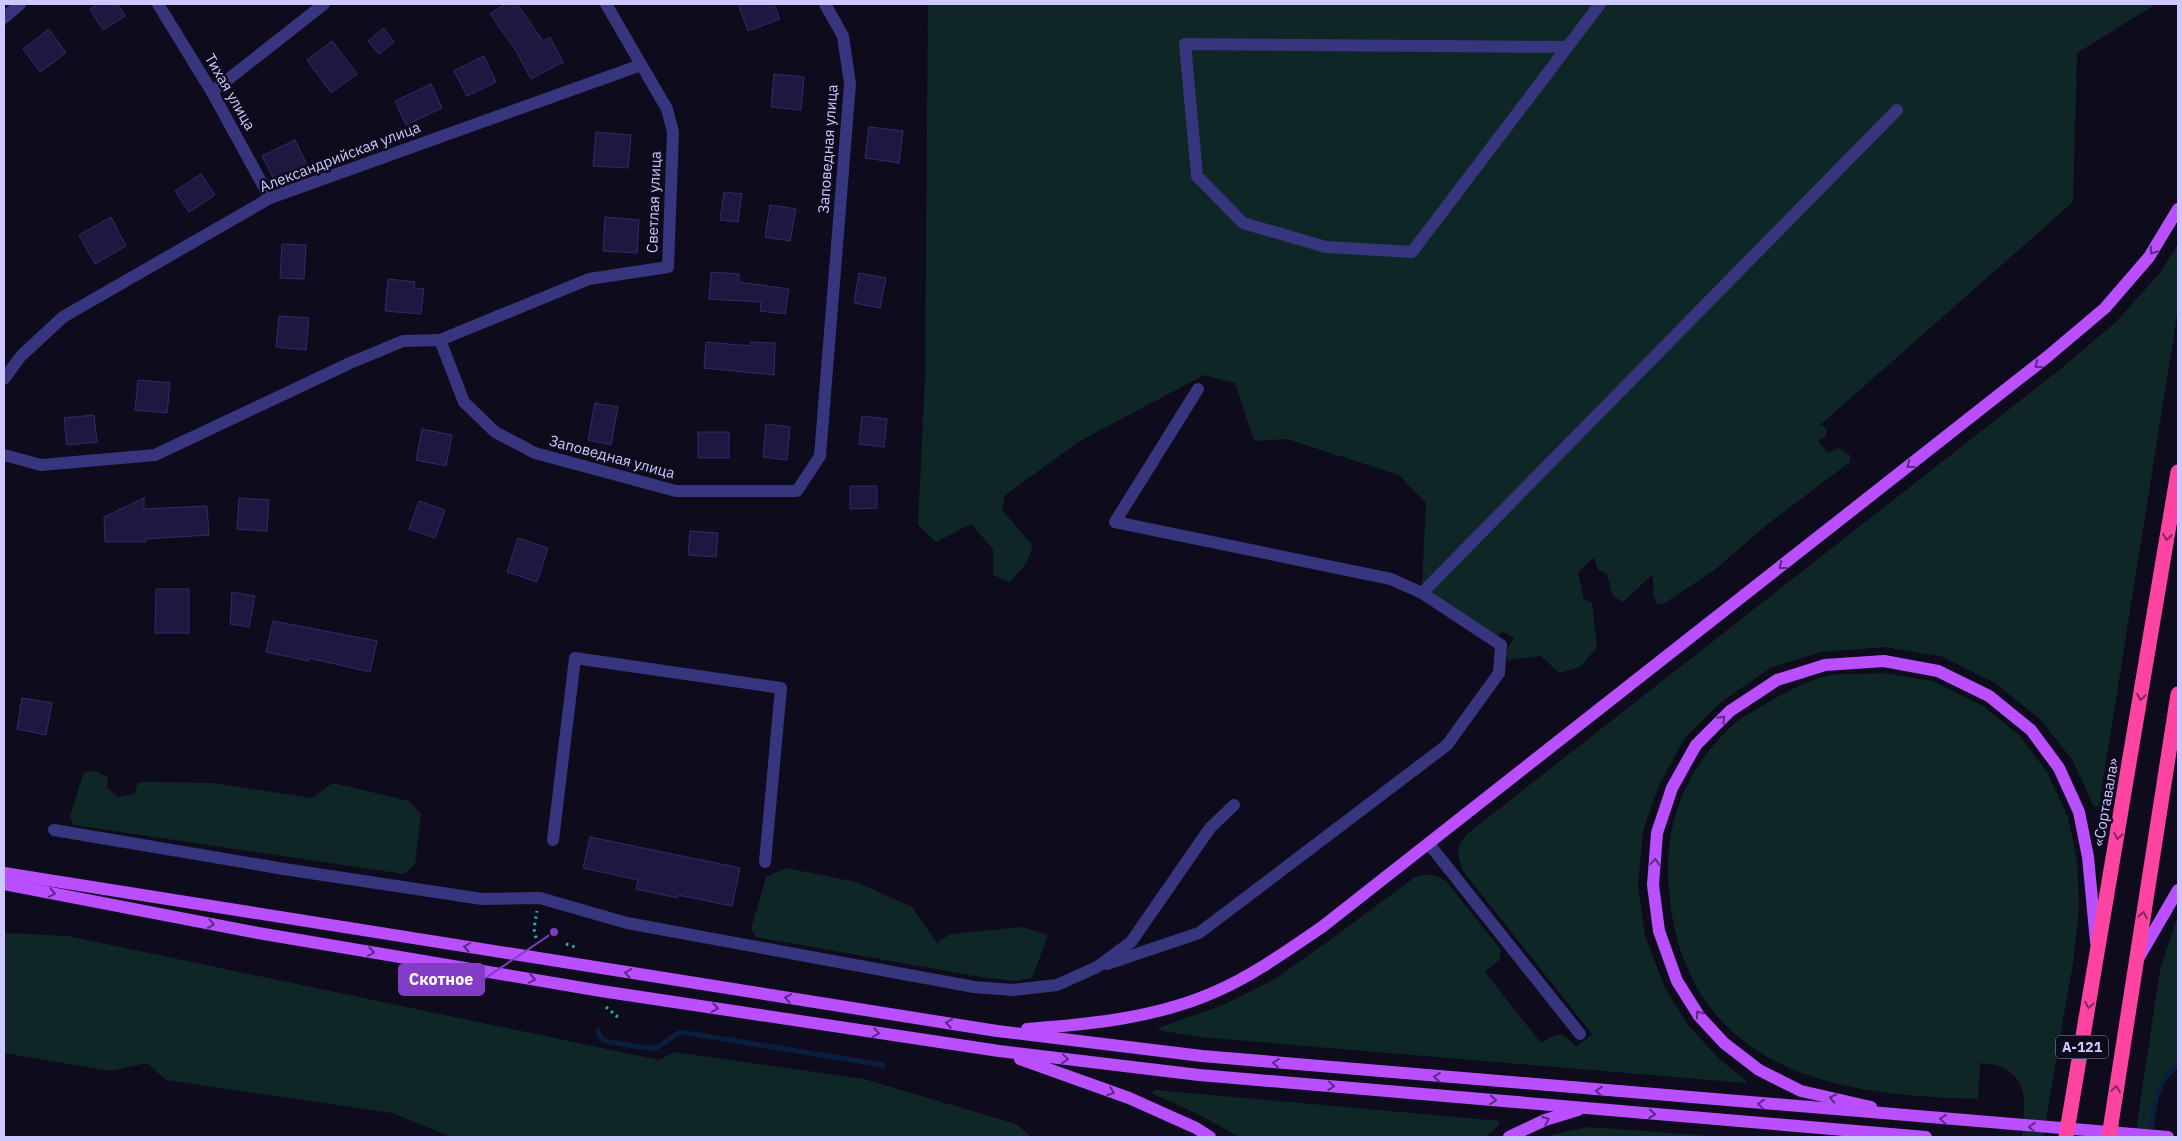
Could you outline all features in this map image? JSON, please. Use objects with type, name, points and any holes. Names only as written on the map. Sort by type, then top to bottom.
[{"type":"highway","name":"«Сортавала»","points":[[2066,1137],[2178,472]]},
{"type":"highway","name":"А-121","points":[[2109,1137],[2178,694]]},
{"type":"main road","points":[[997,1031],[1088,1024],[1155,1013],[1217,991],[1268,964],[1322,927],[2047,357],[2105,308],[2150,257],[2178,210]]},
{"type":"main road","points":[[1914,1117],[1801,1091],[1760,1070],[1724,1043],[1699,1016],[1677,981],[1659,931],[1653,884],[1657,833],[1672,788],[1696,745],[1730,711],[1777,680],[1825,665],[1884,661],[1938,671],[1989,696],[2031,730],[2059,768],[2079,812],[2088,857],[2097,957]]},
{"type":"main road","points":[[4,873],[997,1031],[1202,1056],[1971,1122],[2168,1137]]},
{"type":"main road","points":[[4,884],[258,933],[592,989],[999,1051],[1199,1075],[1919,1137]]},
{"type":"main road","points":[[2135,963],[2178,890]]},
{"type":"main road","points":[[999,1051],[1129,1098],[1196,1128],[1210,1137]]},
{"type":"main road","points":[[1509,1137],[1544,1120],[1586,1108]]},
{"type":"main road","points":[[1899,1137],[1919,1137]]},
{"type":"street","points":[[4,18],[20,4]]},
{"type":"street","name":"Тихая улица","points":[[158,4],[212,92],[270,198]]},
{"type":"street","points":[[212,92],[324,4]]},
{"type":"street","name":"Светлая улица","points":[[440,340],[589,278],[668,267],[672,132],[667,109],[606,4]]},
{"type":"street","name":"Заповедная улица","points":[[440,340],[464,402],[495,432],[535,453],[676,491],[797,491],[820,456],[850,84],[843,36],[825,4]]},
{"type":"street","points":[[1567,47],[1185,44],[1197,176],[1243,223],[1326,247],[1412,252],[1600,4]]},
{"type":"street","name":"Александрийская улица","points":[[4,379],[21,356],[63,317],[270,198],[641,65]]},
{"type":"street","points":[[1422,593],[1897,110]]},
{"type":"street","points":[[4,455],[41,465],[154,455],[350,363],[403,341],[440,340]]},
{"type":"street","points":[[54,830],[284,870],[472,897],[540,898],[627,923],[974,987],[1013,990],[1057,984],[1097,967],[1199,933],[1447,745],[1499,673],[1501,645],[1422,593],[1391,579],[1115,522],[1198,389]]},
{"type":"street","points":[[553,840],[575,658],[781,688],[765,862]]},
{"type":"street","points":[[1097,967],[1131,942],[1210,828],[1234,805]]},
{"type":"street","points":[[1429,844],[1580,1034]]},
{"type":"path","points":[[536,938],[534,929],[540,898]]},
{"type":"path","points":[[600,1002],[619,1018]]},
{"type":"green space","points":[[928,4],[2156,4],[2077,53],[2073,202],[1820,425],[1827,428],[1826,436],[1818,441],[1828,453],[1839,448],[1850,455],[1850,462],[1769,523],[1713,571],[1663,604],[1656,604],[1653,592],[1653,574],[1623,602],[1613,596],[1607,574],[1598,570],[1594,557],[1578,573],[1584,599],[1592,603],[1597,647],[1580,667],[1559,673],[1541,656],[1507,660],[1507,649],[1514,638],[1503,632],[1493,638],[1483,633],[1477,621],[1454,619],[1422,585],[1426,503],[1399,475],[1287,439],[1254,441],[1235,383],[1204,375],[1080,441],[1005,495],[1002,510],[1033,546],[1026,564],[1010,582],[993,575],[993,549],[971,524],[936,542],[918,525],[925,378]]},
{"type":"green space","points":[[2178,244],[2178,309],[2099,806],[2094,807],[2073,761],[2041,720],[1995,683],[1943,657],[1886,647],[1821,652],[1770,668],[1720,703],[1685,738],[1659,785],[1643,831],[1638,886],[1645,936],[1665,988],[1688,1025],[1718,1058],[1747,1081],[1745,1083],[1200,1037],[1157,1030],[1223,1005],[1275,979],[1415,877],[1427,875],[1446,881],[1501,950],[1499,960],[1485,972],[1541,1043],[1556,1035],[1560,1035],[1567,1038],[1576,1047],[1592,1034],[1463,871],[1458,851],[1460,843],[1467,834],[2058,371],[2115,323],[2160,273]]},
{"type":"green space","points":[[1884,673],[1933,681],[1983,706],[2019,735],[2047,772],[2068,817],[2077,860],[2079,905],[2074,957],[2043,1137],[2022,1137],[2024,1098],[2022,1089],[2012,1074],[1992,1064],[1980,1063],[1978,1099],[1914,1096],[1850,1087],[1818,1079],[1788,1067],[1760,1052],[1721,1021],[1691,976],[1678,943],[1668,881],[1668,856],[1672,831],[1687,785],[1699,764],[1715,743],[1745,716],[1773,699],[1815,679],[1830,675]]},
{"type":"green space","points":[[95,771],[108,777],[107,788],[118,797],[135,794],[138,782],[212,783],[312,798],[333,783],[409,801],[421,814],[415,864],[404,874],[73,825],[70,816],[84,772]]},
{"type":"green space","points":[[786,868],[856,882],[912,907],[937,943],[950,934],[1023,927],[1048,935],[1032,978],[1015,981],[980,977],[756,937],[751,929],[766,877]]},
{"type":"green space","points":[[2178,915],[2178,1069],[2164,1082],[2156,1099],[2150,1137],[2135,1137],[2160,970]]},
{"type":"green space","points":[[4,933],[68,936],[659,1060],[674,1052],[864,1079],[1016,1124],[1031,1137],[449,1136],[392,1113],[166,1080],[147,1063],[110,1071],[4,1053]]},
{"type":"green space","points":[[1155,1090],[1500,1121],[1497,1127],[1485,1137],[1239,1137],[1200,1115],[1151,1093]]},
{"type":"green space","points":[[1588,1127],[1725,1137],[1542,1137]]},
{"type":"building","points":[[98,4],[118,4],[125,16],[103,30],[90,9]]},
{"type":"building","points":[[505,4],[517,4],[543,41],[550,37],[563,62],[531,79],[515,49],[490,14]]},
{"type":"building","points":[[738,4],[774,4],[780,19],[748,31]]},
{"type":"building","points":[[384,28],[394,42],[379,54],[368,41]]},
{"type":"building","points":[[49,29],[66,53],[40,72],[23,49]]},
{"type":"building","points":[[332,41],[357,74],[331,93],[307,60]]},
{"type":"building","points":[[484,56],[496,82],[467,96],[454,71]]},
{"type":"building","points":[[774,74],[804,77],[801,110],[771,107]]},
{"type":"building","points":[[431,84],[442,108],[406,125],[395,101]]},
{"type":"building","points":[[869,127],[903,131],[899,163],[865,158]]},
{"type":"building","points":[[596,132],[631,135],[628,168],[593,166]]},
{"type":"building","points":[[295,140],[308,167],[276,183],[262,156]]},
{"type":"building","points":[[201,174],[215,195],[189,212],[175,191]]},
{"type":"building","points":[[724,192],[742,194],[738,222],[720,220]]},
{"type":"building","points":[[770,205],[796,209],[790,241],[765,237]]},
{"type":"building","points":[[111,217],[126,246],[95,264],[79,235]]},
{"type":"building","points":[[605,217],[639,220],[637,253],[603,251]]},
{"type":"building","points":[[282,244],[306,245],[304,279],[280,278]]},
{"type":"building","points":[[711,272],[739,274],[739,282],[789,289],[785,314],[760,311],[761,302],[709,299]]},
{"type":"building","points":[[859,273],[886,278],[880,308],[854,303]]},
{"type":"building","points":[[388,279],[415,282],[414,288],[424,289],[421,314],[385,311]]},
{"type":"building","points":[[279,316],[309,318],[306,350],[276,347]]},
{"type":"building","points":[[706,342],[751,346],[751,342],[775,343],[774,375],[704,368]]},
{"type":"building","points":[[138,380],[170,383],[167,413],[135,410]]},
{"type":"building","points":[[595,403],[618,407],[611,445],[588,440]]},
{"type":"building","points":[[94,415],[97,442],[67,445],[64,418]]},
{"type":"building","points":[[862,416],[887,419],[884,447],[859,444]]},
{"type":"building","points":[[766,424],[790,427],[787,460],[763,457]]},
{"type":"building","points":[[422,429],[452,435],[446,466],[416,460]]},
{"type":"building","points":[[698,432],[729,432],[729,458],[698,458]]},
{"type":"building","points":[[850,486],[877,486],[877,508],[850,509]]},
{"type":"building","points":[[144,498],[144,509],[207,506],[209,535],[146,539],[146,542],[105,542],[104,517]]},
{"type":"building","points":[[239,498],[269,500],[267,531],[237,529]]},
{"type":"building","points":[[419,501],[445,510],[435,538],[409,529]]},
{"type":"building","points":[[690,531],[718,533],[716,557],[688,555]]},
{"type":"building","points":[[518,538],[548,548],[537,582],[507,572]]},
{"type":"building","points":[[156,589],[189,589],[189,633],[155,633]]},
{"type":"building","points":[[232,592],[255,596],[249,627],[230,624]]},
{"type":"building","points":[[273,621],[377,641],[370,672],[309,658],[309,661],[266,652]]},
{"type":"building","points":[[22,698],[52,703],[46,735],[17,729]]},
{"type":"building","points":[[590,837],[740,868],[732,906],[678,895],[678,898],[636,889],[638,880],[583,868]]},
{"type":"waterway","points":[[598,1031],[601,1038],[609,1042],[655,1049],[680,1032],[883,1065]]},
{"type":"waterway","points":[[2151,1134],[2153,1114],[2160,1087],[2165,1078],[2178,1064]]},
{"type":"place","name":"Скотное","points":[[554,932]]}]
